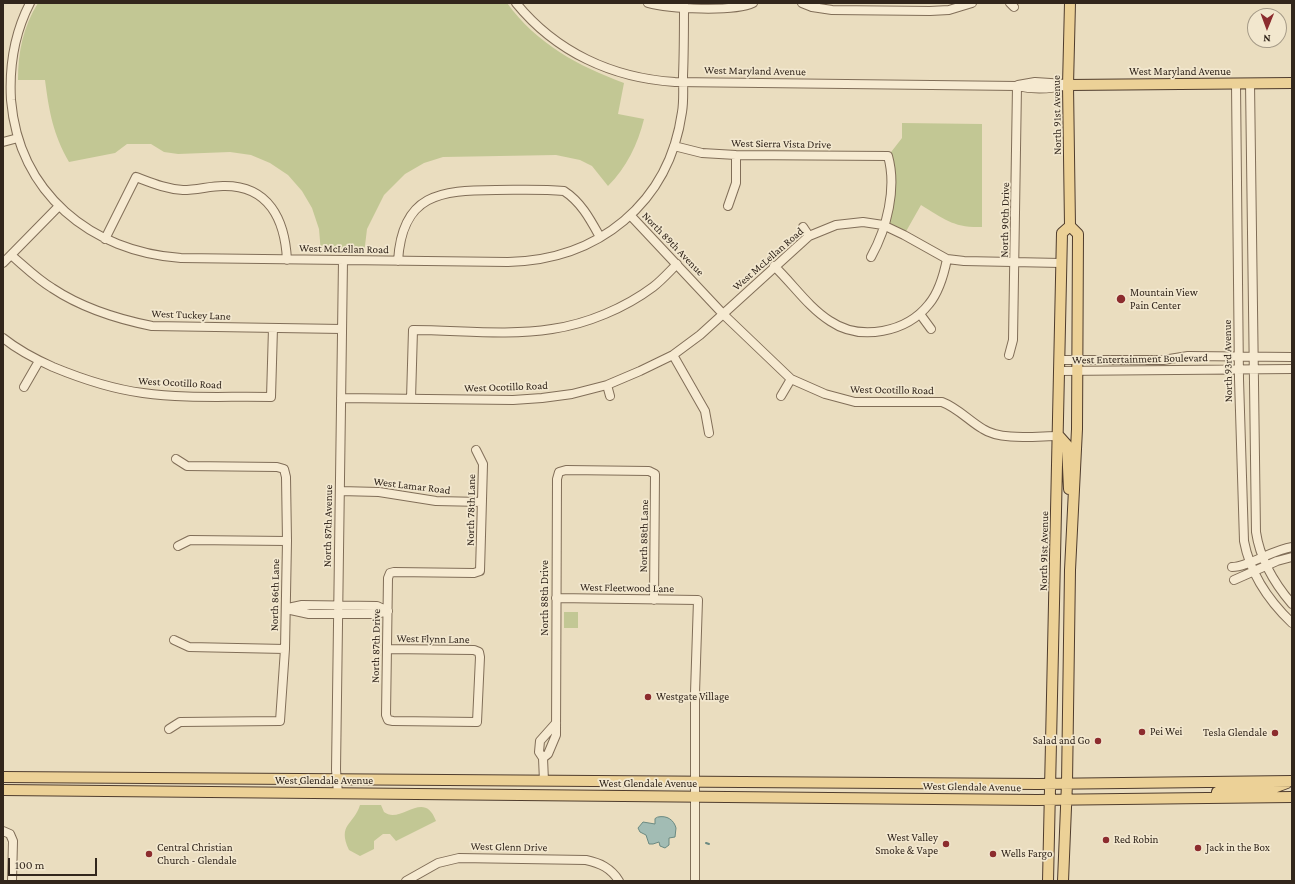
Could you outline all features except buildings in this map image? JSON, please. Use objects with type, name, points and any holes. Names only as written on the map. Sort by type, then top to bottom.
[{"type":"main road","name":"North 91st Avenue","points":[[1063,881],[1067,783],[1070,570],[1077,372],[1078,234],[1070,226],[1068,85],[1070,3]]},
{"type":"main road","name":"West Maryland Avenue","points":[[1068,85],[1292,83]]},
{"type":"main road","name":"North 91st Avenue","points":[[1048,881],[1059,436],[1062,233],[1070,226]]},
{"type":"main road","points":[[1059,436],[1067,445],[1068,481],[1073,504]]},
{"type":"main road","points":[[1054,624],[1061,630],[1062,666],[1068,685]]},
{"type":"main road","name":"West Glendale Avenue","points":[[3,777],[877,784],[1050,784],[1291,781]]},
{"type":"main road","points":[[544,781],[544,795]]},
{"type":"main road","points":[[1216,798],[1217,792],[1220,791],[1271,789],[1291,781]]},
{"type":"main road","points":[[819,797],[820,792],[873,791],[876,789],[877,784]]},
{"type":"main road","points":[[876,798],[885,791],[908,790],[931,784]]},
{"type":"main road","name":"West Glendale Avenue","points":[[3,790],[1049,800],[1292,797]]},
{"type":"street","points":[[7,73],[16,37],[30,3]]},
{"type":"street","name":"West Maryland Avenue","points":[[516,3],[547,35],[585,60],[610,70],[640,78],[683,82],[1017,86],[1035,82],[1055,82],[1068,85]]},
{"type":"street","points":[[648,3],[732,9],[744,7],[753,3]]},
{"type":"street","points":[[802,3],[812,7],[832,10],[930,11],[949,10],[972,3]]},
{"type":"street","name":"North 89th Avenue","points":[[684,5],[682,112],[674,146],[652,190],[630,216],[723,314]]},
{"type":"street","name":"West McLellan Road","points":[[7,73],[12,110],[18,138],[34,173],[59,206],[72,218],[105,239],[135,251],[163,257],[288,260],[508,262],[540,260],[573,250],[600,237],[630,216]]},
{"type":"street","name":"North 93rd Avenue","points":[[1236,84],[1239,369],[1243,524],[1246,550],[1254,570],[1268,596],[1292,623]]},
{"type":"street","points":[[1250,84],[1253,369],[1257,537],[1262,556],[1275,583],[1292,604]]},
{"type":"street","name":"North 90th Drive","points":[[1009,355],[1013,340],[1017,86]]},
{"type":"street","points":[[3,142],[18,138]]},
{"type":"street","name":"West Sierra Vista Drive","points":[[674,146],[702,153],[736,155],[888,156],[892,169],[892,194],[883,225]]},
{"type":"street","points":[[728,206],[736,183],[736,155]]},
{"type":"street","points":[[105,239],[136,177],[162,187],[184,190],[224,186],[247,188],[262,197],[278,215],[284,230],[288,260]]},
{"type":"street","points":[[398,261],[402,232],[411,215],[424,202],[436,195],[460,190],[564,191],[574,198],[586,213],[600,237]]},
{"type":"street","points":[[3,263],[59,206]]},
{"type":"street","name":"West McLellan Road","points":[[723,314],[808,236],[836,225],[863,222],[883,225],[947,259],[964,261],[1061,263]]},
{"type":"street","points":[[871,257],[877,246],[883,225]]},
{"type":"street","points":[[803,227],[808,236]]},
{"type":"street","name":"West Tuckey Lane","points":[[11,255],[51,288],[91,309],[126,321],[152,326],[342,329]]},
{"type":"street","points":[[774,266],[820,313],[832,322],[854,331],[867,333],[881,332],[904,324],[920,314],[930,303],[938,288],[947,259]]},
{"type":"street","name":"North 87th Avenue","points":[[338,793],[338,609],[343,260]]},
{"type":"street","points":[[411,399],[413,330],[522,331],[553,329],[583,321],[613,310],[653,287],[677,264]]},
{"type":"street","name":"West Ocotillo Road","points":[[341,398],[542,398],[572,394],[606,385],[673,355],[723,314],[791,379],[825,394],[855,402],[942,402],[950,405],[982,429],[999,435],[1059,436]]},
{"type":"street","points":[[920,314],[931,329]]},
{"type":"street","name":"West Ocotillo Road","points":[[3,338],[39,360],[81,378],[144,393],[272,397],[273,328]]},
{"type":"street","points":[[673,355],[705,411],[709,432]]},
{"type":"street","name":"West Entertainment Boulevard","points":[[1060,360],[1154,360],[1188,356],[1292,357]]},
{"type":"street","points":[[24,387],[39,360]]},
{"type":"street","name":"West Entertainment Boulevard","points":[[1060,371],[1292,369]]},
{"type":"street","points":[[781,396],[791,379]]},
{"type":"street","points":[[606,385],[610,396]]},
{"type":"street","name":"North 78th Lane","points":[[390,574],[394,572],[474,573],[480,571],[483,464],[476,450]]},
{"type":"street","name":"North 86th Lane","points":[[169,730],[180,722],[280,721],[285,649],[288,542],[286,477],[284,469],[187,466],[176,459]]},
{"type":"street","name":"North 88th Drive","points":[[543,758],[548,754],[550,746],[556,735],[557,479],[559,472],[566,470],[649,471],[655,474]]},
{"type":"street","name":"North 88th Lane","points":[[654,600],[655,474]]},
{"type":"street","name":"West Lamar Road","points":[[340,491],[379,492],[436,501],[482,502]]},
{"type":"street","points":[[178,546],[190,540],[288,542]]},
{"type":"street","points":[[1232,567],[1244,565],[1262,556],[1292,547]]},
{"type":"street","points":[[1234,580],[1266,565],[1292,557]]},
{"type":"street","name":"North 87th Drive","points":[[390,574],[387,649],[388,720],[477,722]]},
{"type":"street","name":"West Fleetwood Lane","points":[[556,598],[698,600],[695,783]]},
{"type":"street","points":[[286,609],[309,605],[338,609]]},
{"type":"street","points":[[309,605],[309,614]]},
{"type":"street","points":[[286,609],[309,614],[338,609],[377,606],[388,611]]},
{"type":"street","points":[[174,640],[189,647],[285,649]]},
{"type":"street","name":"West Flynn Lane","points":[[387,649],[474,650],[479,652],[477,722]]},
{"type":"street","points":[[544,781],[543,758],[539,752],[540,741],[556,723]]},
{"type":"street","points":[[540,741],[550,746]]},
{"type":"street","points":[[695,783],[695,881]]},
{"type":"street","points":[[7,833],[13,841],[12,881]]},
{"type":"street","name":"West Glenn Drive","points":[[406,881],[438,863],[460,858],[586,860],[598,862],[614,873],[619,881]]},
{"type":"green space","points":[[38,3],[507,3],[519,18],[545,42],[575,61],[624,83],[618,114],[644,119],[635,146],[626,163],[608,186],[592,166],[580,160],[556,155],[443,157],[424,163],[405,174],[384,195],[367,229],[364,254],[321,253],[319,229],[312,208],[302,191],[288,175],[270,163],[251,155],[230,152],[178,154],[164,152],[151,144],[127,144],[115,153],[69,162],[59,142],[52,122],[45,80],[18,80],[22,40]]},
{"type":"green space","points":[[902,123],[982,124],[982,227],[964,226],[950,222],[921,205],[904,235],[883,225],[889,206],[888,156],[902,138]]},
{"type":"green space","points":[[564,612],[578,612],[578,628],[564,628]]},
{"type":"green space","points":[[360,805],[381,805],[384,812],[391,815],[419,807],[425,808],[431,812],[436,821],[396,841],[390,834],[383,834],[374,841],[374,849],[360,856],[349,850],[345,835],[348,825]]},
{"type":"water","points":[[658,817],[670,819],[676,828],[675,837],[669,838],[669,845],[665,848],[660,846],[659,842],[649,844],[646,835],[640,832],[638,828],[643,822],[655,824],[655,819]]},
{"type":"place","name":"Mountain View Pain Center","points":[[1121,299]]},
{"type":"place","name":"Westgate Village","points":[[648,697]]},
{"type":"place","name":"Pei Wei","points":[[1142,732]]},
{"type":"place","name":"Tesla Glendale","points":[[1275,733]]},
{"type":"place","name":"Salad and Go","points":[[1098,741]]},
{"type":"place","name":"Red Robin","points":[[1106,840]]},
{"type":"place","name":"West Valley Smoke & Vape","points":[[946,844]]},
{"type":"place","name":"Jack in the Box","points":[[1198,848]]},
{"type":"place","name":"Central Christian Church - Glendale","points":[[149,854]]},
{"type":"place","name":"Wells Fargo","points":[[993,854]]}]
